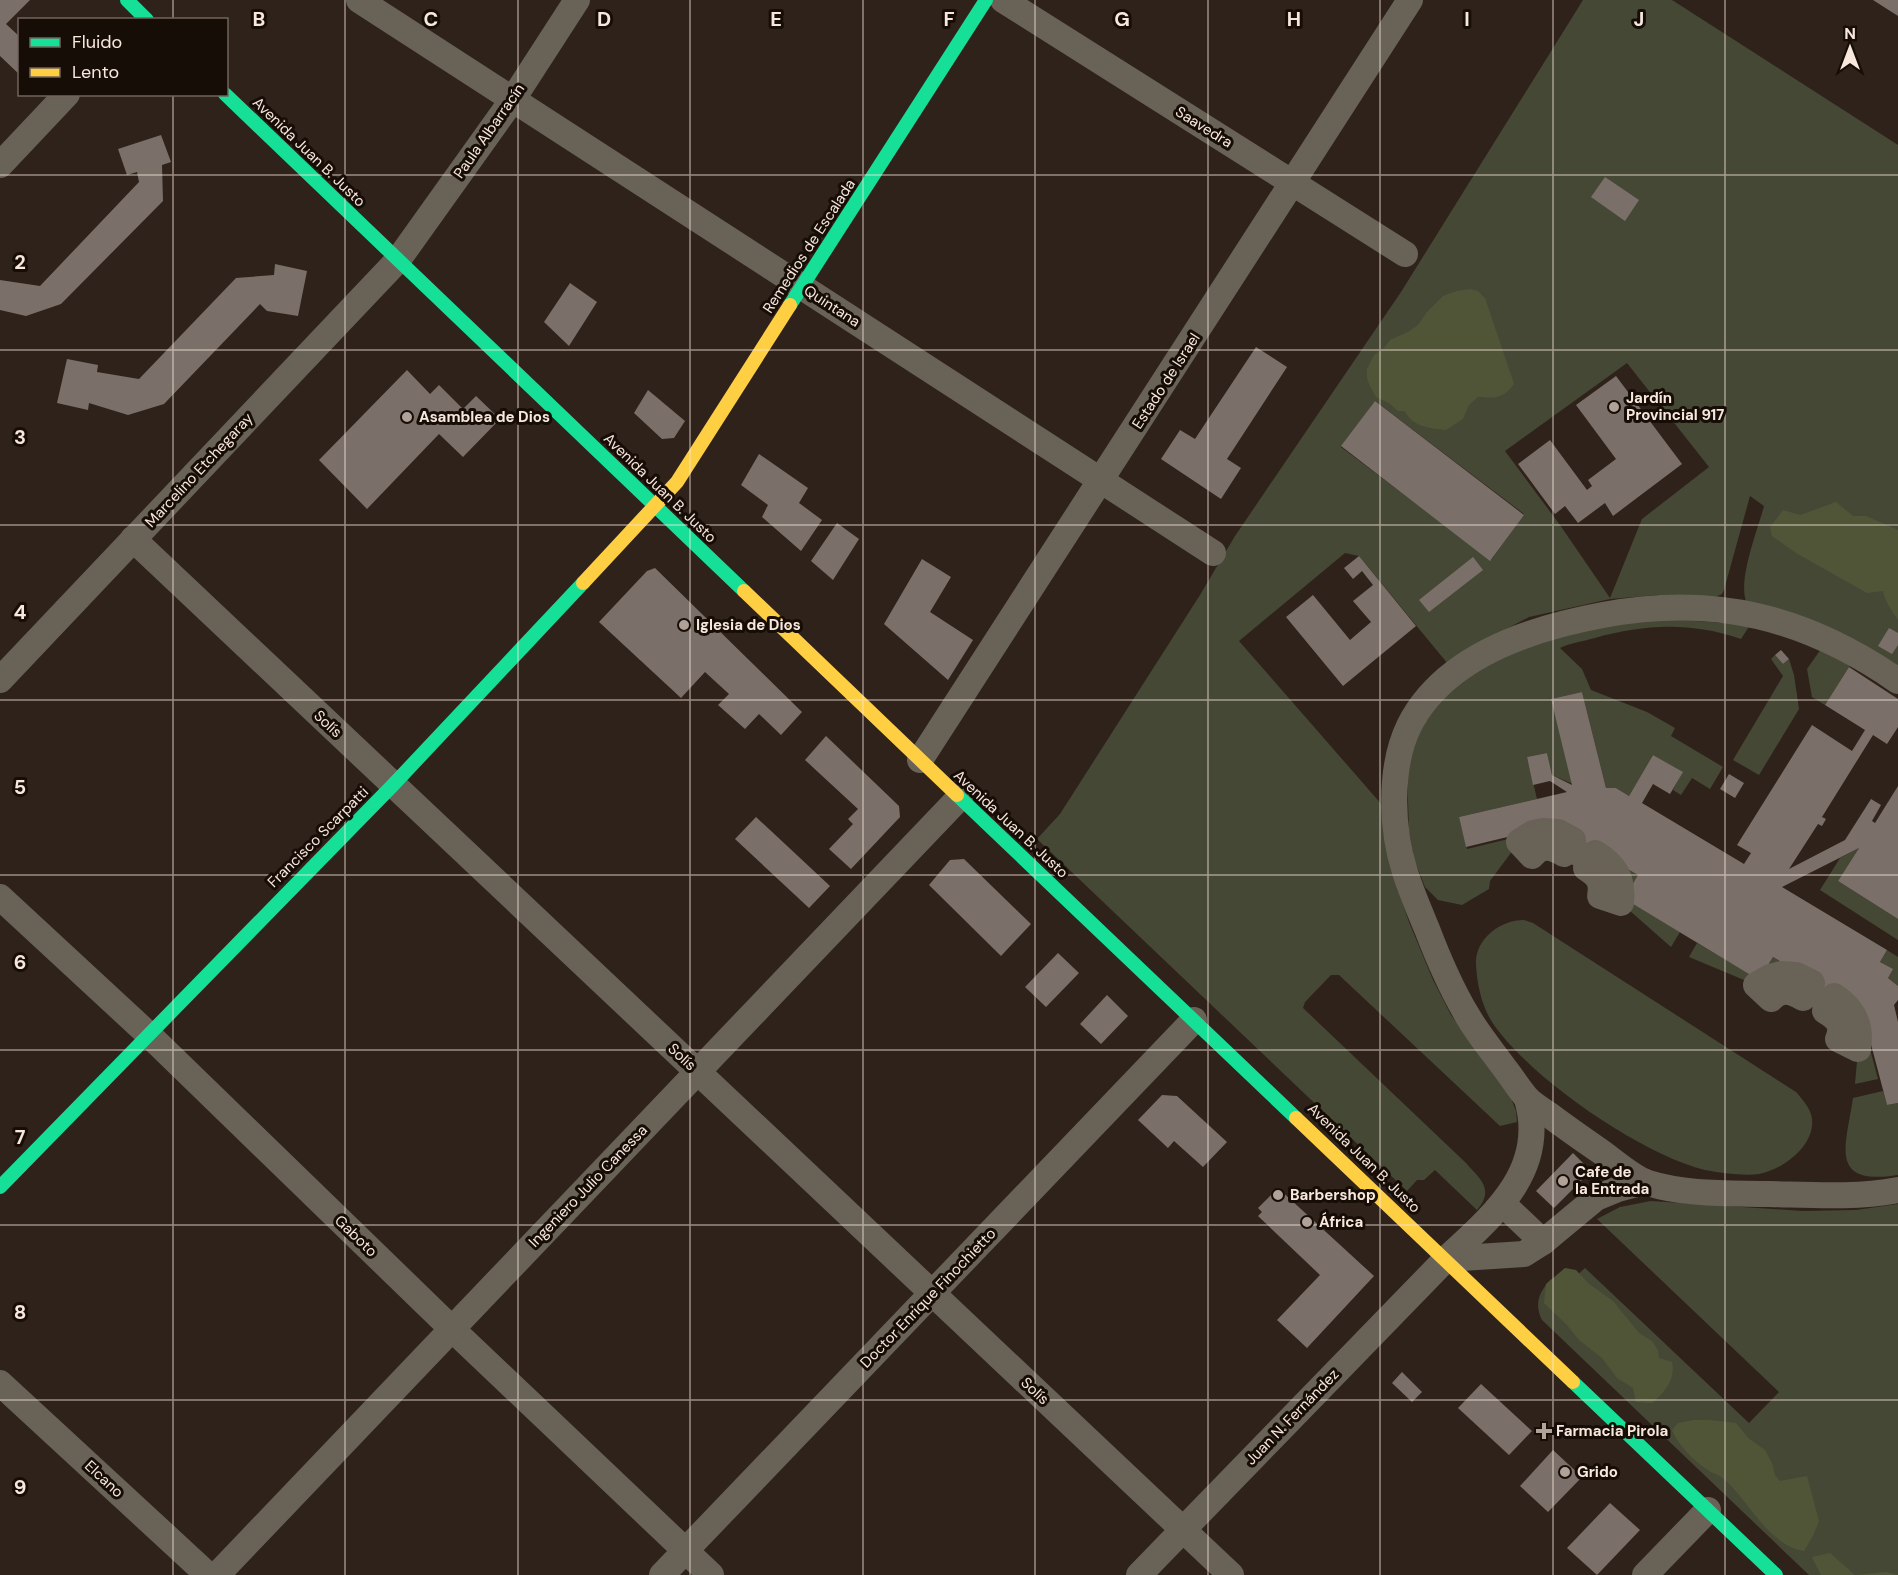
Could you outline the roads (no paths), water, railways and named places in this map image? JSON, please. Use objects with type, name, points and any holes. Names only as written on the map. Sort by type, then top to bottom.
[{"type":"main road","name":"Remedios de Escalada","points":[[655,506],[676,483],[986,0]]},
{"type":"main road","name":"Avenida Juan B. Justo","points":[[227,96],[1776,1575]]},
{"type":"main road","name":"Francisco Scarpatti","points":[[0,1187],[393,785],[655,506]]},
{"type":"street","name":"Quintana","points":[[359,0],[1213,553]]},
{"type":"street","name":"Paula Albarracín","points":[[398,260],[513,99],[577,0]]},
{"type":"street","name":"Saavedra","points":[[1003,0],[1406,254]]},
{"type":"street","name":"Estado de Israel","points":[[920,760],[1410,0]]},
{"type":"street","points":[[0,165],[65,96]]},
{"type":"street","name":"Marcelino Etchegaray","points":[[0,680],[398,260]]},
{"type":"street","name":"Solís","points":[[133,539],[1231,1575]]},
{"type":"street","points":[[1898,681],[1852,651],[1778,621],[1731,610],[1679,607],[1626,610],[1556,625],[1529,634],[1469,663],[1437,687],[1408,728],[1399,756],[1395,788],[1398,845],[1411,889],[1456,997],[1527,1099],[1645,1182],[1685,1190],[1729,1193],[1824,1196],[1898,1190]]},
{"type":"street","name":"Ingeniero Julio Canessa","points":[[217,1575],[960,797]]},
{"type":"street","points":[[1525,848],[1534,841],[1556,840],[1590,860],[1586,868],[1599,878],[1600,896],[1610,900]]},
{"type":"street","name":"Gaboto","points":[[0,897],[148,1034],[452,1329],[711,1575]]},
{"type":"street","points":[[1763,992],[1771,999],[1778,993],[1786,991],[1803,998],[1808,990],[1830,1003],[1838,1008],[1846,1019],[1849,1030],[1848,1044]]},
{"type":"street","name":"Doctor Enrique Finochietto","points":[[662,1575],[1194,1020]]},
{"type":"street","name":"Juan N. Fernández","points":[[1139,1575],[1446,1259],[1503,1204],[1519,1180],[1528,1150],[1533,1127],[1527,1099]]},
{"type":"street","points":[[1446,1259],[1524,1254],[1543,1242],[1596,1198],[1645,1182]]},
{"type":"street","points":[[1503,1204],[1543,1242]]},
{"type":"street","name":"Elcano","points":[[0,1383],[208,1575]]},
{"type":"street","points":[[1645,1575],[1708,1510]]},
{"type":"place","name":"Jardín Provincial 917","points":[[1614,407]]},
{"type":"place","name":"Asamblea de Dios","points":[[407,417]]},
{"type":"place","name":"Iglesia de Dios","points":[[684,625]]},
{"type":"place","name":"Cafe de la Entrada","points":[[1563,1181]]},
{"type":"place","name":"Barbershop","points":[[1278,1195]]},
{"type":"place","name":"África","points":[[1307,1222]]},
{"type":"place","name":"Farmacia Pirola","points":[[1544,1431]]},
{"type":"place","name":"Grido","points":[[1565,1472]]}]
